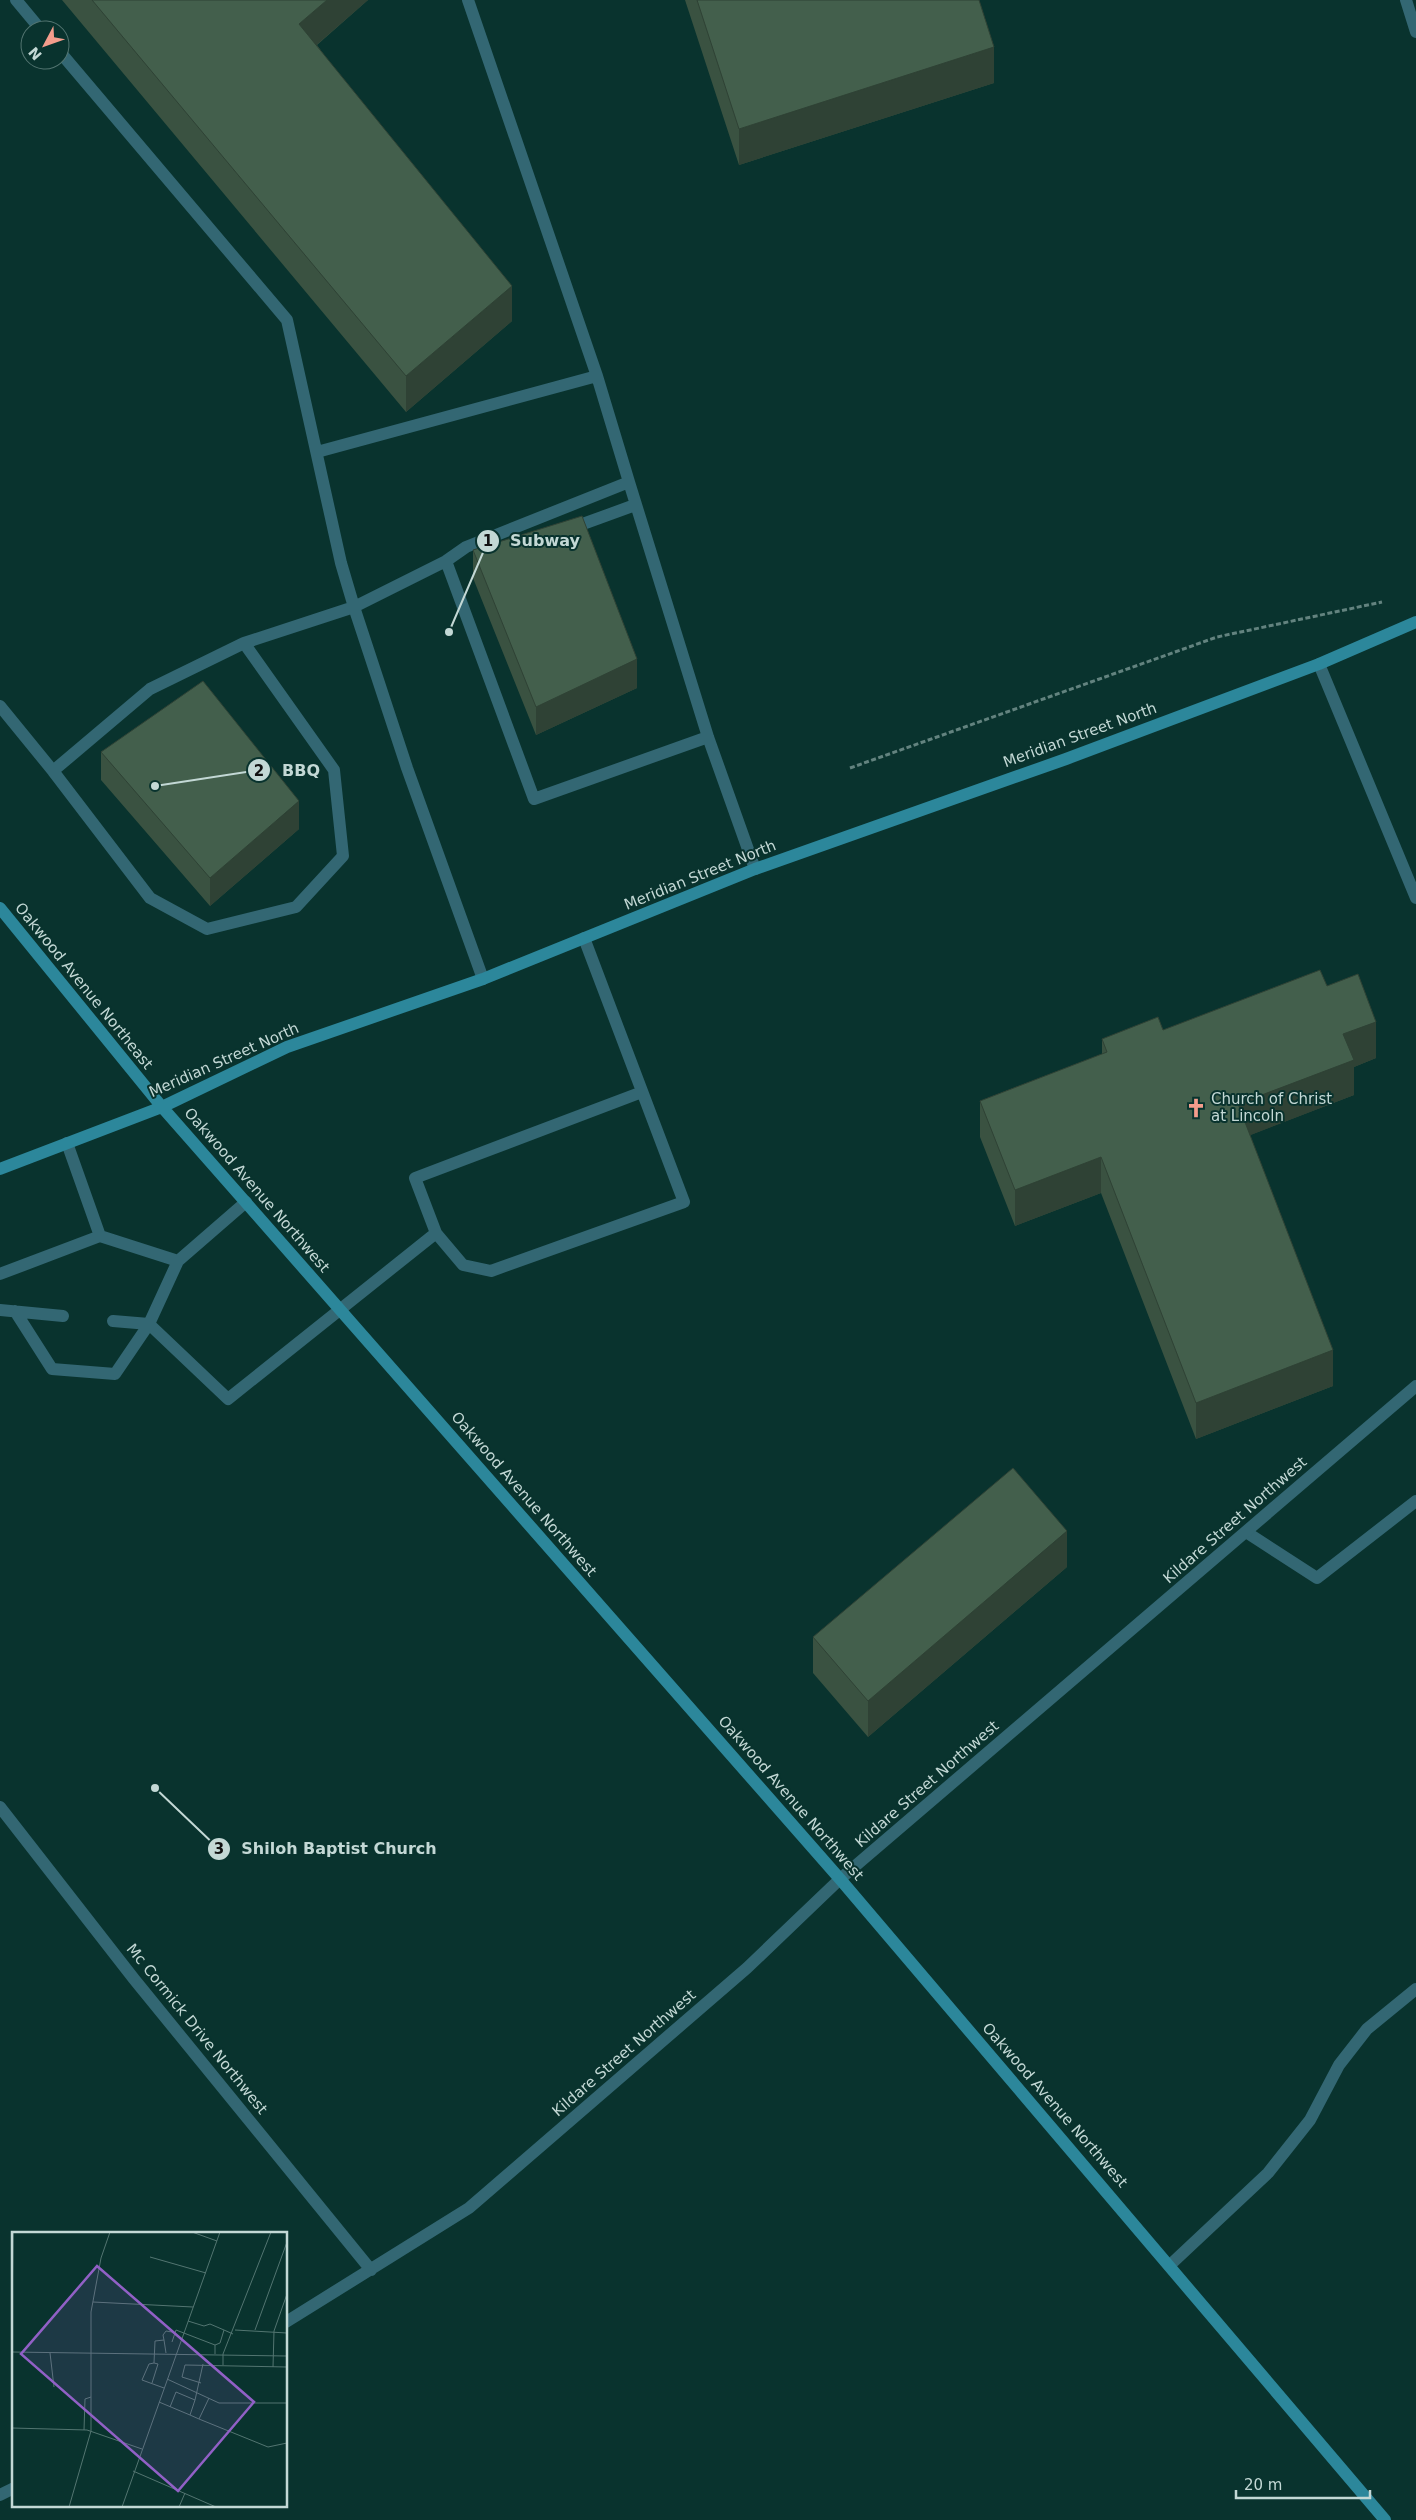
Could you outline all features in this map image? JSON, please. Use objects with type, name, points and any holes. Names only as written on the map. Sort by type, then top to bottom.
[{"type":"street","points":[[16,0],[33,20]]},
{"type":"street","points":[[468,0],[597,376],[635,505],[708,736],[755,869]]},
{"type":"street","points":[[1406,0],[1416,32]]},
{"type":"street","points":[[70,64],[287,320],[341,563],[354,607],[407,768],[483,979]]},
{"type":"street","points":[[317,452],[597,376]]},
{"type":"street","points":[[53,771],[150,689],[244,644],[354,607],[446,561],[466,548],[628,482]]},
{"type":"street","points":[[561,532],[635,505]]},
{"type":"street","points":[[466,548],[480,556]]},
{"type":"street","points":[[446,561],[534,799],[708,736]]},
{"type":"street","name":"Meridian Street North","points":[[0,1169],[162,1107],[287,1047],[483,979],[755,869],[1066,759],[1319,664],[1416,622]]},
{"type":"street","points":[[0,706],[53,771],[150,898],[207,929],[296,907],[343,856],[334,770],[244,644]]},
{"type":"street","points":[[1319,664],[1416,898]]},
{"type":"street","name":"Oakwood Avenue Northeast","points":[[0,908],[162,1107]]},
{"type":"street","points":[[584,938],[684,1202],[491,1271],[463,1266],[436,1233],[415,1178],[642,1092]]},
{"type":"street","name":"Oakwood Avenue Northwest","points":[[162,1107],[840,1879],[1385,2520]]},
{"type":"street","points":[[67,1143],[100,1236]]},
{"type":"street","points":[[15,1311],[52,1369],[115,1374],[149,1324],[178,1262],[246,1202]]},
{"type":"street","points":[[112,1321],[149,1324],[228,1399],[339,1308],[436,1233]]},
{"type":"street","points":[[0,1274],[100,1236],[178,1262]]},
{"type":"street","points":[[0,1310],[63,1316]]},
{"type":"street","name":"Kildare Street Northwest","points":[[288,2321],[469,2208],[748,1968],[840,1879],[1416,1386]]},
{"type":"street","points":[[1246,1532],[1318,1578],[1416,1501]]},
{"type":"street","name":"Mc Cormick Drive Northwest","points":[[0,1807],[134,1979],[371,2270]]},
{"type":"street","points":[[1170,2266],[1268,2173],[1310,2120],[1339,2065],[1367,2028],[1416,1988]]},
{"type":"street","points":[[0,2495],[12,2489]]},
{"type":"path","points":[[850,768],[1217,638],[1386,600]]},
{"type":"building","points":[[92,0],[327,0],[299,24],[512,286],[406,376]]},
{"type":"building","points":[[697,0],[979,0],[994,47],[739,129]]},
{"type":"building","points":[[582,516],[637,659],[536,707],[473,550]]},
{"type":"building","points":[[203,681],[299,801],[210,878],[101,752]]},
{"type":"building","points":[[1320,970],[1327,986],[1358,974],[1376,1022],[1343,1034],[1354,1060],[1238,1104],[1333,1350],[1196,1403],[1101,1157],[1015,1190],[980,1101],[1107,1052],[1102,1039],[1158,1017],[1163,1030]]},
{"type":"building","points":[[1013,1468],[1067,1531],[868,1701],[813,1637]]},
{"type":"place","name":"Subway","points":[[449,632]]},
{"type":"place","name":"BBQ","points":[[155,786]]},
{"type":"place","name":"Church of Christ at Lincoln","points":[[1196,1108]]},
{"type":"place","name":"Shiloh Baptist Church","points":[[155,1788]]}]
